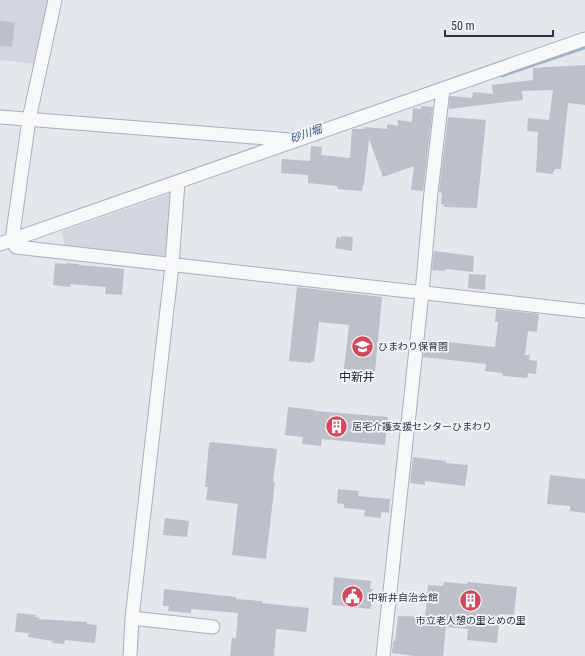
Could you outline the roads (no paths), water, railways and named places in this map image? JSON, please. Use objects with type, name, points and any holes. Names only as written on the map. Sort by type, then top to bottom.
[{"type":"street","points":[[6,242],[29,119],[55,0]]},
{"type":"street","points":[[6,242],[585,39]]},
{"type":"street","points":[[383,656],[443,89]]},
{"type":"street","points":[[0,117],[297,140]]},
{"type":"street","points":[[130,656],[132,618],[172,265],[178,182]]},
{"type":"street","points":[[6,242],[16,247],[585,311]]},
{"type":"street","points":[[132,618],[213,627]]},
{"type":"waterway","name":"砂川堀","points":[[502,75],[585,47]]},
{"type":"place","name":"ひまわり保育園","points":[[362,346]]},
{"type":"place","name":"居宅介護支援センターひまわり","points":[[337,426]]},
{"type":"place","name":"中新井自治会館","points":[[352,597]]},
{"type":"place","name":"市立老人憩の里とめの里","points":[[471,600]]},
{"type":"district","name":"中新井","points":[[357,377]]}]
